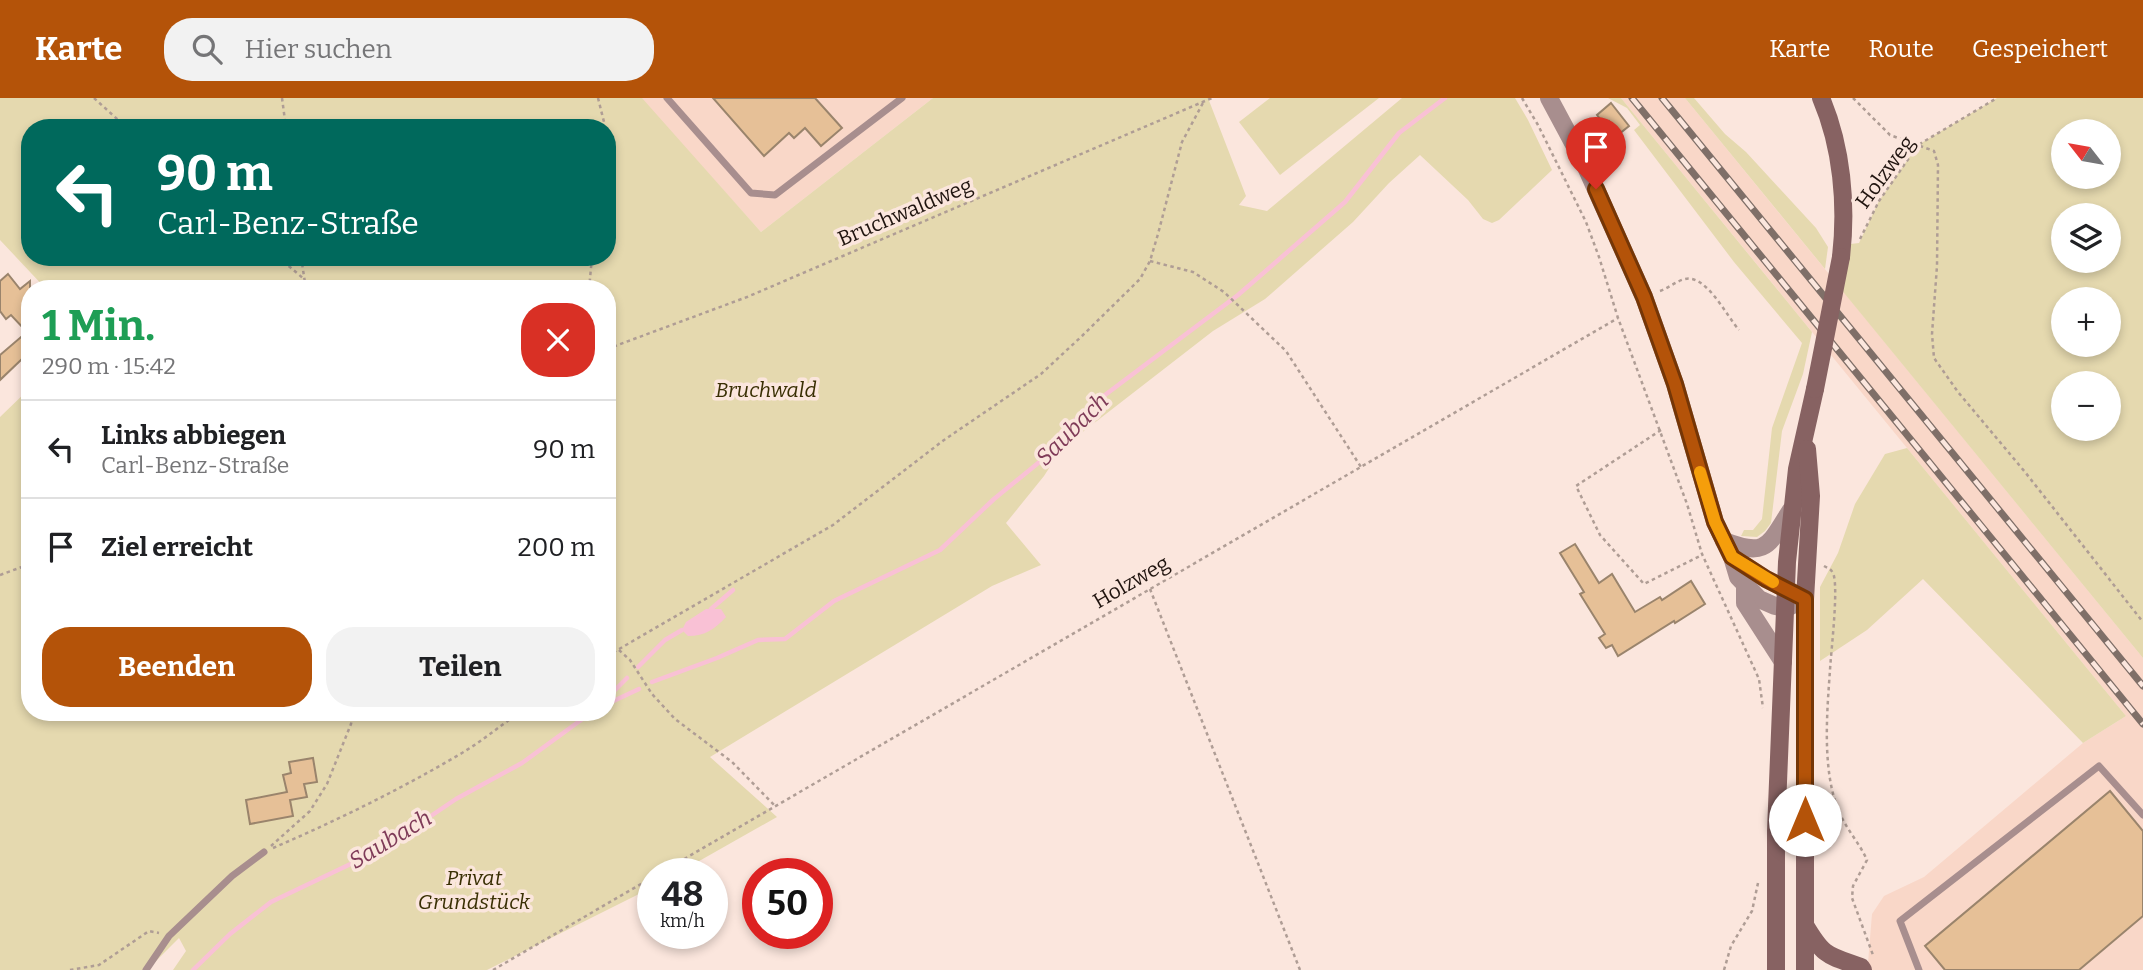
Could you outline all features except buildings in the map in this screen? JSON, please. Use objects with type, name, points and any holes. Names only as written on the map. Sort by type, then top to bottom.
[{"type":"main road","points":[[1776,970],[1776,831],[1791,510],[1841,251],[1843,202],[1840,174],[1833,135],[1821,98]]},
{"type":"main road","points":[[1805,434],[1811,496],[1805,599],[1805,970]]},
{"type":"main road","points":[[1805,925],[1818,948],[1828,955],[1861,967],[1869,965]]},
{"type":"street","points":[[1549,98],[1586,167],[1644,297],[1675,384],[1715,522],[1738,577],[1745,587],[1765,602],[1786,608],[1805,599]]},
{"type":"street","points":[[1728,549],[1762,548],[1771,541],[1791,510]]},
{"type":"street","points":[[1728,549],[1766,579],[1805,599]]},
{"type":"street","points":[[1745,587],[1745,603],[1783,662]]},
{"type":"lane","points":[[667,98],[751,193],[775,195],[902,98]]},
{"type":"lane","points":[[1919,970],[1900,920],[2099,766],[2143,815]]},
{"type":"lane","points":[[146,970],[169,936],[232,876],[264,852]]},
{"type":"path","points":[[94,98],[117,119]]},
{"type":"path","points":[[282,98],[285,119]]},
{"type":"path","points":[[598,98],[603,119]]},
{"type":"path","name":"Bruchwaldweg","points":[[616,346],[747,297],[1203,99],[1212,98]]},
{"type":"path","points":[[1521,98],[1538,125],[1586,222],[1618,318],[1687,504],[1702,554],[1759,679],[1763,714]]},
{"type":"path","points":[[1853,98],[1890,135],[1934,151],[1938,164],[1937,266],[1932,334],[1934,358],[1958,392],[2143,622]]},
{"type":"path","name":"Holzweg","points":[[1841,251],[1859,243],[1879,201],[1918,145],[1997,98]]},
{"type":"path","points":[[616,652],[833,525],[944,440],[1041,374],[1140,279],[1150,261],[1182,142],[1203,99]]},
{"type":"path","points":[[1150,261],[1193,272],[1224,292],[1286,351],[1361,467]]},
{"type":"path","points":[[289,266],[304,279]]},
{"type":"path","points":[[302,266],[304,279]]},
{"type":"path","points":[[1644,297],[1678,281],[1696,279],[1704,283],[1739,330]]},
{"type":"path","name":"Holzweg","points":[[686,858],[1618,318]]},
{"type":"path","points":[[1661,430],[1576,486],[1600,535],[1644,584],[1702,554]]},
{"type":"path","points":[[1807,560],[1830,569],[1834,575],[1835,608],[1827,723],[1830,780],[1837,807],[1848,831],[1862,848],[1867,860],[1853,886],[1852,898],[1869,965]]},
{"type":"path","points":[[0,575],[21,567]]},
{"type":"path","points":[[1150,589],[1300,970]]},
{"type":"path","points":[[619,650],[630,660],[652,694],[675,719],[732,762],[775,806]]},
{"type":"path","points":[[264,852],[310,811],[327,783],[351,721]]},
{"type":"path","points":[[264,852],[400,788],[464,751],[507,721]]},
{"type":"path","points":[[1724,970],[1731,946],[1752,911],[1758,886],[1758,872]]},
{"type":"path","points":[[493,970],[637,886]]},
{"type":"path","points":[[70,970],[99,965],[149,930],[169,936]]},
{"type":"shaded area","points":[[640,98],[933,98],[761,232]]},
{"type":"shaded area","points":[[1621,98],[1685,98],[2143,658],[2143,970],[1870,970],[1868,963],[1872,914],[1884,896],[1924,877],[2083,743],[2126,716]]},
{"type":"shaded area","points":[[706,609],[721,609],[726,617],[709,631],[688,636],[682,630],[686,622]]},
{"type":"green space","name":"Bruchwald","points":[[0,98],[642,98],[761,232],[933,98],[1208,98],[1246,196],[1239,205],[1267,211],[1402,98],[1515,98],[1552,170],[1499,220],[1492,223],[1483,219],[1468,200],[1420,155],[1389,183],[1353,222],[1265,299],[1213,331],[1062,448],[1044,476],[1006,523],[1041,565],[992,586],[710,757],[777,817],[705,858],[637,858],[637,895],[487,970],[173,970],[186,951],[179,938],[147,970],[0,970],[0,417],[21,397],[21,721],[616,721],[616,280],[38,280],[24,266],[616,266],[616,119],[21,119],[21,262],[0,240]]},
{"type":"green space","points":[[1270,98],[1379,98],[1280,175],[1239,122]]},
{"type":"green space","points":[[1608,98],[1621,98],[1812,332],[1803,374],[1782,431],[1771,523],[1757,537],[1741,536],[1744,530],[1753,530],[1762,519],[1772,428],[1802,343],[1734,262],[1634,130],[1640,125],[1627,108]]},
{"type":"green space","points":[[1685,98],[1694,98],[1816,228],[1828,247],[1825,269]]},
{"type":"green space","points":[[1997,98],[2143,98],[2143,658],[1840,288],[1842,245],[1859,243],[1879,201],[1918,145]]},
{"type":"green space","points":[[1907,448],[2126,716],[2083,743],[1923,579],[1867,630],[1820,661],[1820,587],[1838,553],[1855,504],[1885,454]]},
{"type":"waterway","name":"Saubach","points":[[652,682],[758,640],[785,639],[834,601],[940,550],[994,499],[1048,455],[1058,436],[1093,404],[1238,295],[1345,202],[1399,133],[1445,98]]},
{"type":"waterway","name":"Saubach","points":[[711,609],[733,590]]},
{"type":"waterway","name":"Saubach","points":[[638,667],[665,640],[682,630]]},
{"type":"waterway","name":"Saubach","points":[[616,689],[627,678]]},
{"type":"waterway","name":"Saubach","points":[[616,700],[639,689]]},
{"type":"waterway","name":"Saubach","points":[[193,970],[230,934],[271,902],[382,849],[456,799],[522,763],[580,721]]},
{"type":"railway","points":[[1632,98],[2143,724]]},
{"type":"railway","points":[[1662,98],[2143,686]]},
{"type":"slow traffic","points":[[1700,472],[1715,522],[1732,557],[1773,582]]},
{"type":"route","points":[[1596,189],[1644,297],[1675,384],[1715,522],[1732,557],[1766,579],[1805,599],[1805,820]]},
{"type":"park label","name":"Privat Grundstück","points":[[474,890]]}]
